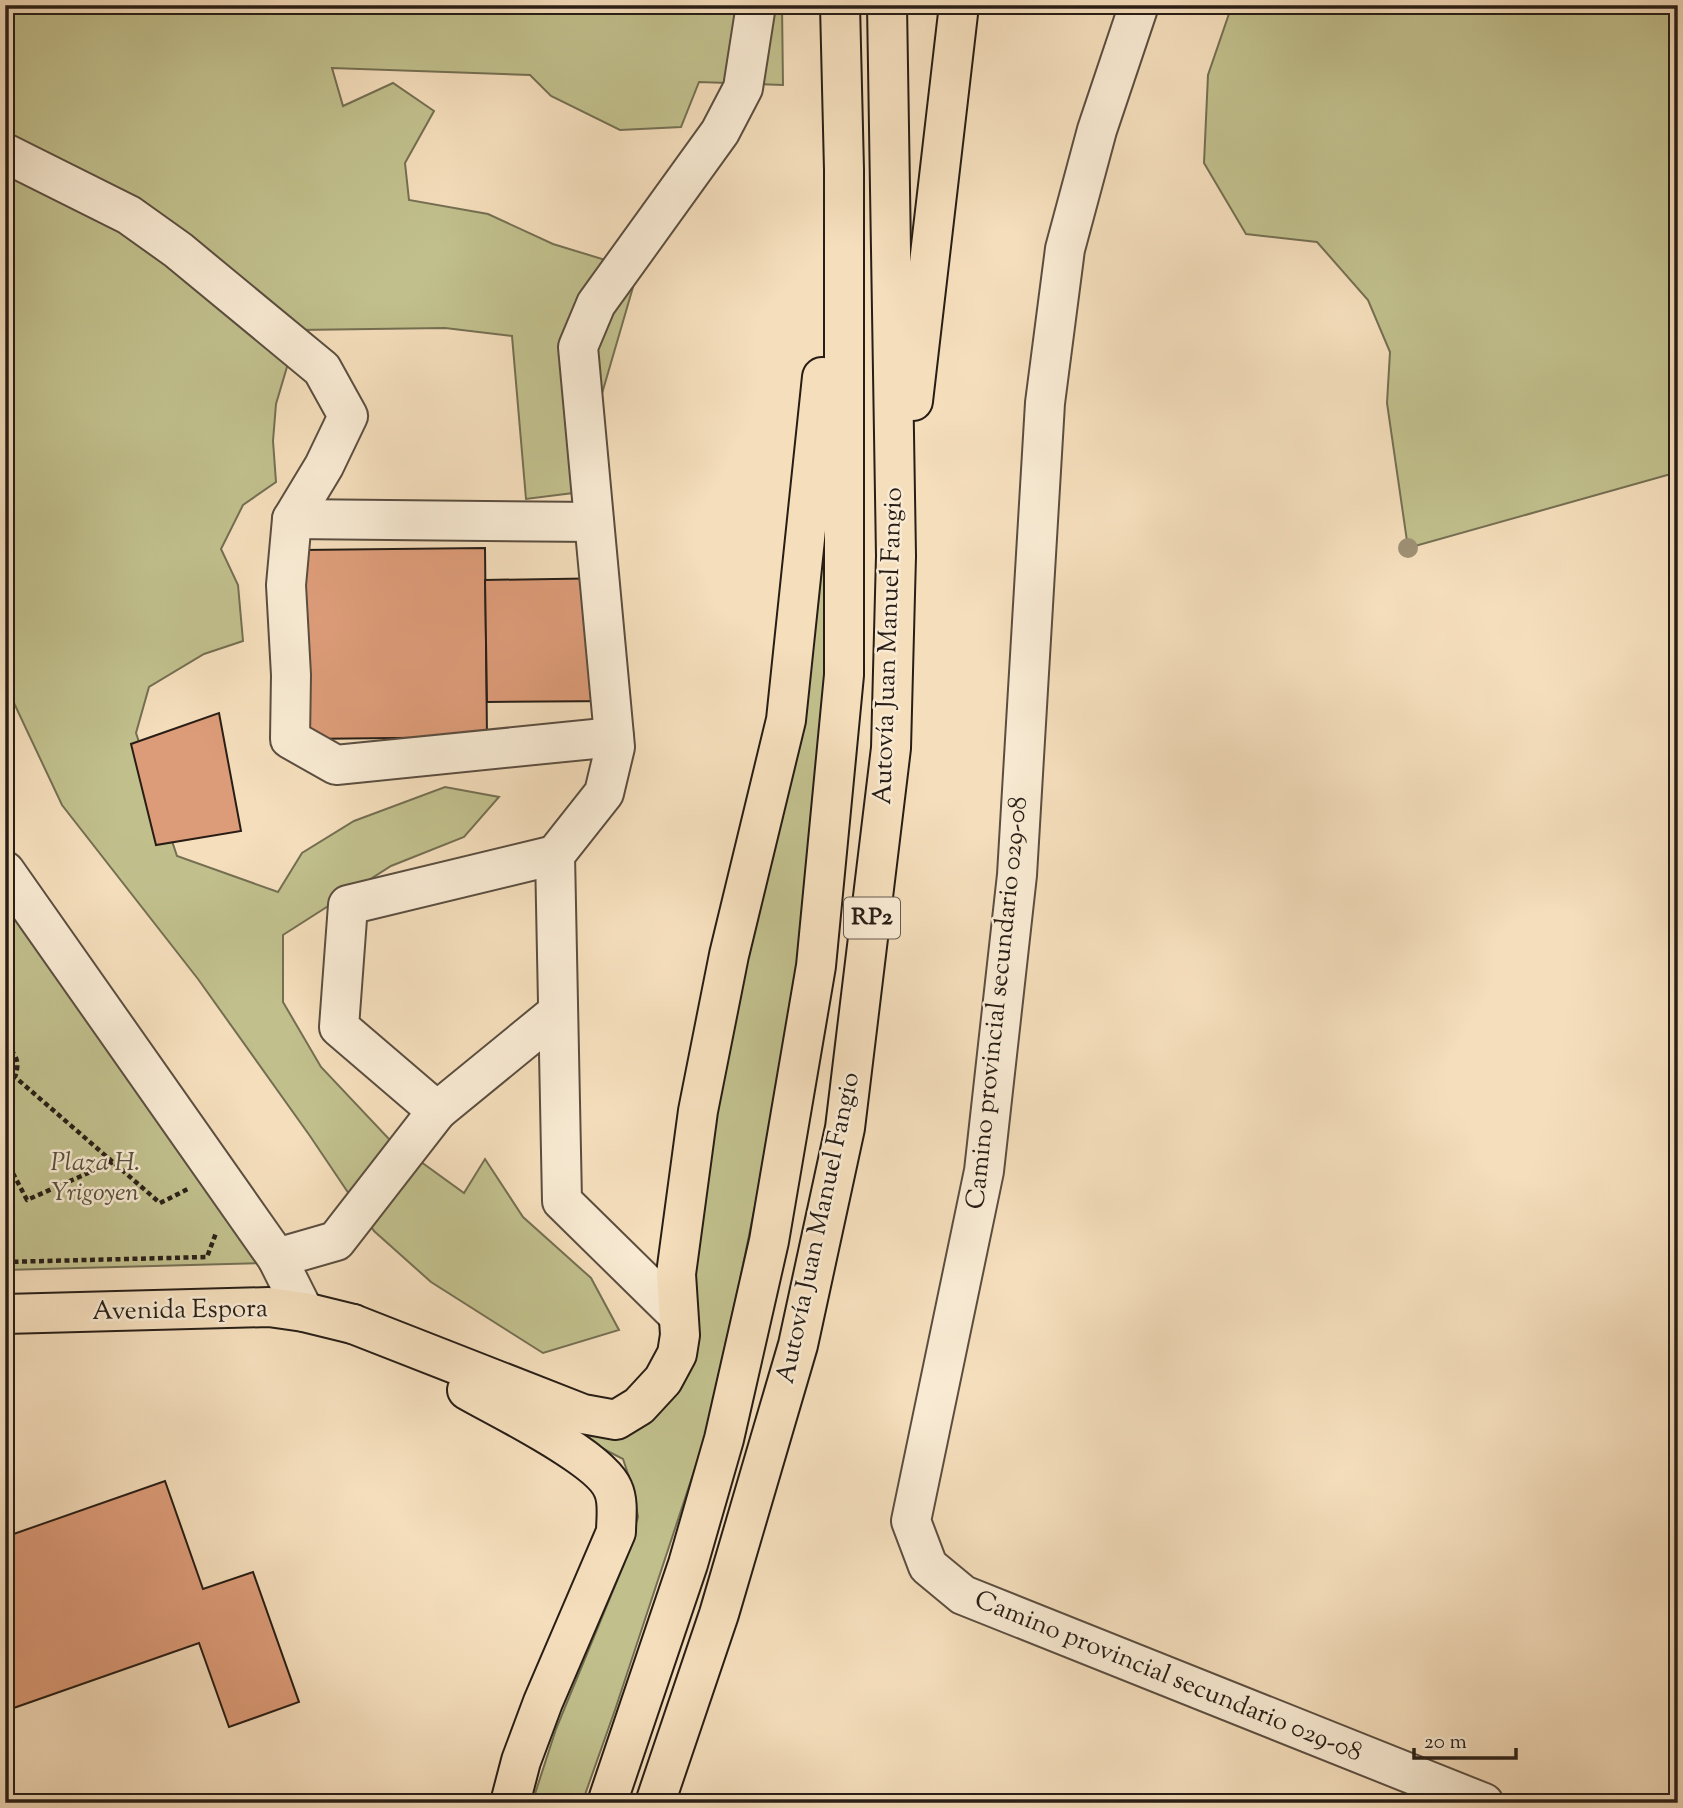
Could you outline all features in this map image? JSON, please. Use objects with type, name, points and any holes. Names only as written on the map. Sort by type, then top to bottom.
[{"type":"main road","name":"Autovía Juan Manuel Fangio","points":[[607,1803],[688,1564],[724,1438],[769,1241],[816,966],[844,675],[844,170],[840,5]]},
{"type":"main road","name":"Autovía Juan Manuel Fangio","points":[[655,1803],[719,1614],[799,1345],[845,1128],[891,747],[896,556],[887,5]]},
{"type":"main road","points":[[896,556],[959,5]]},
{"type":"main road","points":[[353,1324],[583,1414],[616,1420],[639,1406],[663,1380],[677,1354],[680,1335],[676,1274],[698,1111],[729,955],[786,720],[844,170]]},
{"type":"main road","name":"Avenida Espora","points":[[5,1314],[269,1307],[353,1324]]},
{"type":"main road","points":[[353,1324],[572,1451],[596,1468],[613,1488],[617,1504],[616,1532],[543,1702],[521,1761],[510,1803]]},
{"type":"street","points":[[437,1111],[339,1027],[348,905],[555,855],[604,793],[615,747],[578,347],[596,304],[720,132],[743,88],[755,5]]},
{"type":"street","name":"Camino provincial secundario 029-08","points":[[1139,5],[1097,130],[1065,249],[1045,403],[1017,874],[984,1171],[911,1521],[929,1566],[963,1595],[1483,1803]]},
{"type":"street","points":[[5,153],[129,215],[178,250],[322,369],[348,416],[324,466],[292,519],[286,585],[291,675],[290,739],[336,765],[614,737]]},
{"type":"street","points":[[292,519],[594,522]]},
{"type":"street","points":[[555,855],[562,1202],[678,1315]]},
{"type":"street","points":[[5,871],[277,1258],[304,1312]]},
{"type":"street","points":[[277,1258],[337,1241],[437,1111],[558,1012]]},
{"type":"path","points":[[5,1044],[16,1055],[19,1066],[15,1077],[5,1084]]},
{"type":"path","points":[[15,1077],[160,1203],[191,1188]]},
{"type":"path","points":[[5,1158],[27,1200],[113,1162]]},
{"type":"path","points":[[5,1262],[207,1258]]},
{"type":"green space","points":[[5,5],[782,5],[783,85],[699,82],[681,127],[620,130],[551,96],[530,75],[332,68],[343,106],[393,83],[434,111],[405,163],[409,200],[488,214],[553,244],[638,270],[573,493],[526,499],[512,336],[445,328],[298,330],[276,404],[273,441],[276,482],[243,505],[221,549],[238,585],[243,641],[204,654],[149,687],[136,733],[177,856],[278,892],[302,853],[354,821],[445,787],[499,797],[464,837],[391,866],[283,935],[283,1002],[321,1067],[388,1138],[464,1193],[485,1159],[523,1217],[591,1278],[619,1330],[543,1353],[431,1282],[374,1231],[198,979],[62,805],[5,684]]},
{"type":"green space","points":[[1232,5],[1678,5],[1678,472],[1408,548],[1387,403],[1390,352],[1368,300],[1317,242],[1246,234],[1204,163],[1208,75]]},
{"type":"green space","points":[[829,469],[825,668],[813,845],[783,1068],[740,1280],[704,1441],[582,1803],[532,1803],[556,1729],[624,1564],[638,1517],[633,1489],[623,1459],[481,1385],[616,1431],[694,1282],[717,1086]]},
{"type":"green space","name":"Plaza H. Yrigoyen","points":[[5,898],[265,1263],[5,1270]]},
{"type":"building","points":[[485,548],[487,737],[303,739],[301,550]]},
{"type":"building","points":[[616,578],[617,701],[487,702],[485,580]]},
{"type":"building","points":[[219,713],[241,831],[156,845],[131,744]]},
{"type":"building","points":[[165,1481],[203,1589],[253,1572],[299,1702],[229,1727],[199,1643],[5,1711],[5,1537]]}]
